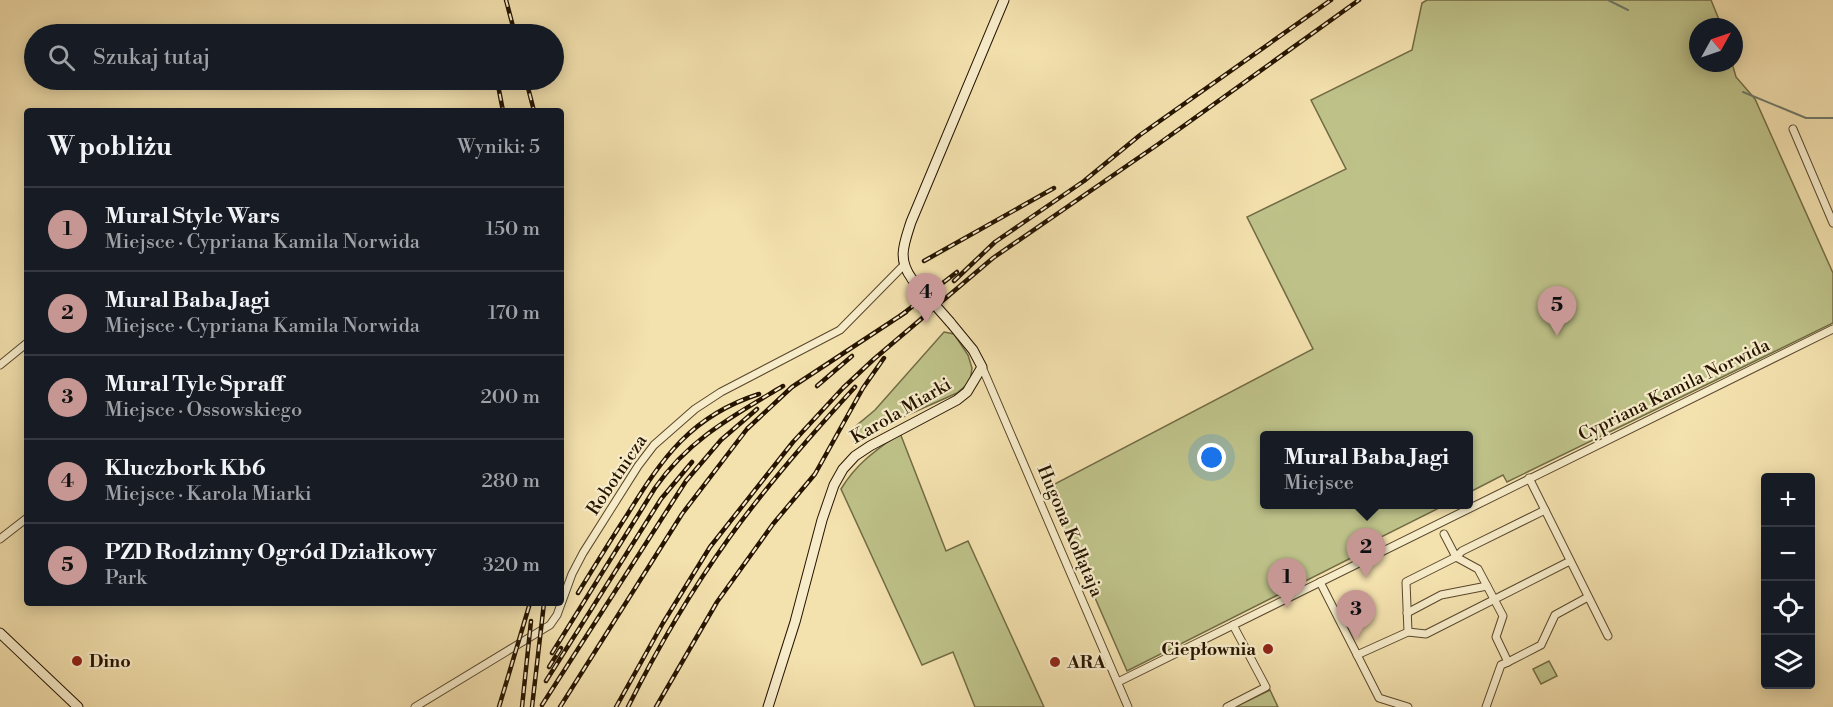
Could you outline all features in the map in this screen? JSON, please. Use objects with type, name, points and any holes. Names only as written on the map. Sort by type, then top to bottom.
[{"type":"street","points":[[982,367],[973,350],[912,279],[904,265],[903,251],[911,222],[1004,0]]},
{"type":"street","points":[[1793,129],[1833,224]]},
{"type":"street","name":"Robotnicza","points":[[564,596],[583,553],[638,466],[673,426],[721,392],[840,330],[904,265]]},
{"type":"street","name":"Cypriana Kamila Norwida","points":[[1473,506],[1833,329]]},
{"type":"street","points":[[0,365],[24,345]]},
{"type":"street","name":"Hugona Kołłątaja","points":[[982,367],[1128,707]]},
{"type":"street","name":"Karola Miarki","points":[[768,707],[795,622],[822,520],[834,485],[843,469],[855,456],[870,446],[967,392],[982,367]]},
{"type":"street","points":[[1529,478],[1608,636]]},
{"type":"street","name":"Cypriana Kamila Norwida","points":[[1118,682],[1467,509]]},
{"type":"street","points":[[1408,632],[1406,582],[1545,510]]},
{"type":"street","points":[[0,540],[24,520]]},
{"type":"street","points":[[1443,534],[1456,557],[1478,569],[1503,616],[1496,637],[1508,662]]},
{"type":"street","points":[[1357,655],[1408,632],[1426,634],[1570,561]]},
{"type":"street","points":[[1320,582],[1379,698],[1408,707]]},
{"type":"street","points":[[1407,613],[1441,595],[1487,586]]},
{"type":"street","points":[[1486,707],[1501,665],[1541,645],[1555,615],[1588,597]]},
{"type":"street","name":"Robotnicza","points":[[415,707],[550,625],[560,606]]},
{"type":"street","points":[[1227,707],[1266,687],[1233,624]]},
{"type":"street","points":[[0,633],[78,707]]},
{"type":"green space","points":[[1427,0],[1711,0],[1718,18],[1689,18],[1689,72],[1735,72],[1736,77],[1755,99],[1833,273],[1833,323],[1507,482],[1503,475],[1473,490],[1473,431],[1260,431],[1260,509],[1437,509],[1369,543],[1371,548],[1127,671],[1047,488],[1313,349],[1247,217],[1346,169],[1311,100],[1412,50],[1422,3]]},
{"type":"green space","points":[[944,332],[954,334],[968,355],[972,368],[970,382],[957,393],[854,442],[856,426],[875,410]]},
{"type":"green space","points":[[900,433],[946,551],[968,541],[1044,707],[975,707],[953,652],[922,665],[841,489],[860,465]]},
{"type":"green space","points":[[1549,661],[1557,676],[1541,684],[1533,669]]},
{"type":"green space","points":[[1270,690],[1278,707],[1235,707]]},
{"type":"waterway","points":[[1608,0],[1628,10]]},
{"type":"waterway","points":[[1743,92],[1806,118],[1833,118]]},
{"type":"railway","points":[[506,0],[512,24]]},
{"type":"railway","points":[[954,281],[995,242],[1084,181],[1140,135],[1331,0]]},
{"type":"railway","points":[[616,707],[663,623],[710,547],[793,442],[843,388],[993,258],[1157,145],[1359,0]]},
{"type":"railway","points":[[499,90],[502,108]]},
{"type":"railway","points":[[529,90],[533,108]]},
{"type":"railway","points":[[924,261],[1054,188]]},
{"type":"railway","points":[[900,316],[957,272]]},
{"type":"railway","points":[[560,707],[682,514],[747,429],[792,387],[906,312]]},
{"type":"railway","points":[[817,386],[852,356]]},
{"type":"railway","points":[[656,707],[717,602],[773,524],[815,474],[863,388],[884,358]]},
{"type":"railway","points":[[552,653],[655,488],[668,471],[697,442],[713,430],[783,386]]},
{"type":"railway","points":[[628,707],[675,621],[729,538],[790,461],[855,387]]},
{"type":"railway","points":[[578,593],[653,475],[681,441],[715,414],[759,394]]},
{"type":"railway","points":[[542,705],[686,481],[721,440],[757,409]]},
{"type":"railway","points":[[546,681],[661,499],[692,462]]},
{"type":"railway","points":[[499,707],[529,606]]},
{"type":"railway","points":[[532,707],[544,606]]},
{"type":"railway","points":[[522,707],[531,621]]},
{"type":"railway","points":[[549,667],[561,648]]},
{"type":"place","name":"Kluczbork Kb6","points":[[926,323]]},
{"type":"place","name":"PZD Rodzinny Ogród Działkowy","points":[[1557,336]]},
{"type":"place","name":"Mural Baba Jagi","points":[[1366,578]]},
{"type":"place","name":"Mural Style Wars","points":[[1287,608]]},
{"type":"place","name":"Mural Tyle Spraff","points":[[1356,640]]},
{"type":"place","name":"Ciepłownia","points":[[1268,649]]},
{"type":"place","name":"Dino","points":[[77,661]]},
{"type":"place","name":"ARA","points":[[1055,662]]}]
